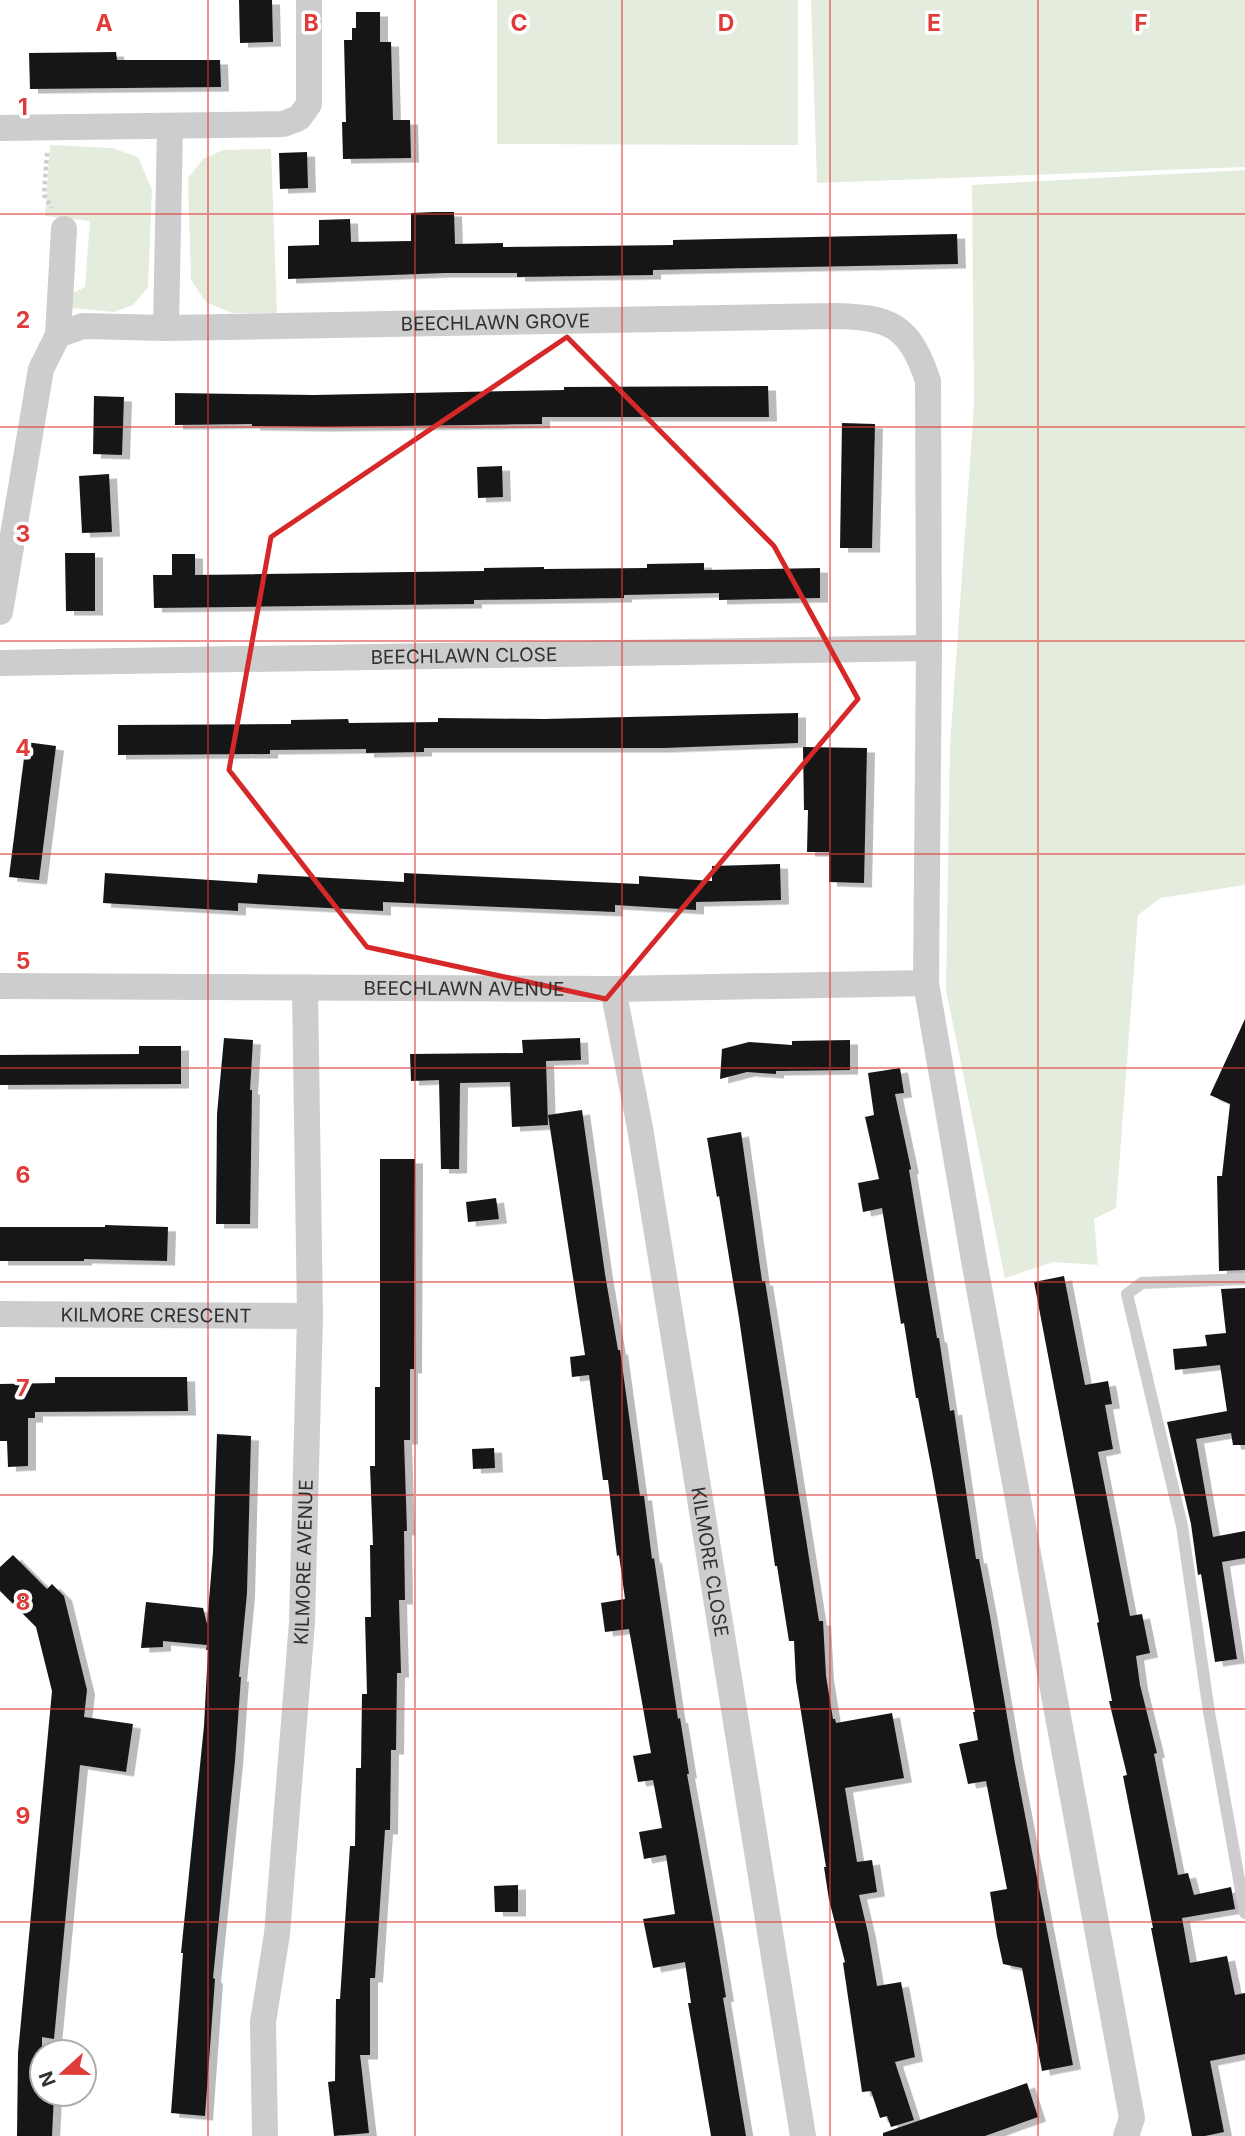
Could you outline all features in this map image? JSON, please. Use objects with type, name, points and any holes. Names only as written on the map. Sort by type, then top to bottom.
[{"type":"street","points":[[0,128],[283,124],[299,118],[309,104],[309,0]]},
{"type":"street","points":[[166,328],[170,127]]},
{"type":"street","points":[[0,612],[12,468],[41,369],[58,335],[64,229]]},
{"type":"street","name":"BEECHLAWN GROVE","points":[[58,335],[83,327],[166,328],[731,316],[858,317],[884,322],[906,335],[920,357],[928,381],[929,648]]},
{"type":"street","points":[[929,648],[926,983],[977,1279],[1115,2019],[1132,2118],[1126,2136]]},
{"type":"street","name":"BEECHLAWN CLOSE","points":[[0,663],[929,648]]},
{"type":"street","name":"BEECHLAWN AVENUE","points":[[0,986],[613,989],[926,983]]},
{"type":"street","name":"KILMORE AVENUE","points":[[265,2136],[263,2022],[277,1934],[302,1622],[310,1316],[305,988]]},
{"type":"street","name":"KILMORE CLOSE","points":[[613,989],[644,1155],[803,2136]]},
{"type":"street","name":"KILMORE CRESCENT","points":[[0,1314],[310,1316]]},
{"type":"lane","points":[[1245,1279],[1142,1283],[1127,1294],[1182,1526],[1209,1712],[1245,1913]]},
{"type":"path","points":[[49,127],[44,195],[64,229]]},
{"type":"highlighted area","points":[[567,337],[774,546],[858,699],[606,999],[367,947],[229,770],[271,537]]},
{"type":"shaded area","points":[[497,0],[798,0],[798,145],[497,144]]},
{"type":"shaded area","points":[[811,0],[1245,0],[1245,167],[817,183]]},
{"type":"shaded area","points":[[50,145],[112,148],[138,157],[152,190],[148,287],[133,305],[114,312],[72,308],[71,294],[85,287],[90,221],[45,216]]},
{"type":"shaded area","points":[[271,149],[277,313],[232,313],[206,302],[191,280],[188,178],[203,159],[223,150]]},
{"type":"shaded area","points":[[1245,170],[1245,885],[1160,898],[1138,915],[1116,1208],[1094,1219],[1098,1265],[1053,1262],[1005,1278],[946,990],[950,745],[974,406],[972,185]]},
{"type":"building","points":[[239,0],[272,0],[273,42],[240,43]]},
{"type":"building","points":[[356,12],[380,12],[380,42],[391,42],[393,120],[410,120],[411,158],[343,159],[342,122],[346,122],[344,40],[352,40],[352,28],[356,28]]},
{"type":"building","points":[[116,52],[117,60],[220,60],[221,87],[30,89],[29,53]]},
{"type":"building","points":[[307,152],[308,188],[280,189],[279,153]]},
{"type":"building","points":[[454,212],[455,244],[503,243],[503,247],[673,245],[673,240],[957,234],[958,264],[653,270],[653,275],[517,277],[517,273],[445,273],[288,279],[288,246],[319,245],[319,220],[350,219],[351,242],[411,241],[411,213]]},
{"type":"building","points":[[768,386],[769,417],[542,417],[542,424],[325,427],[175,425],[175,393],[314,395],[564,390],[564,387]]},
{"type":"building","points":[[94,396],[124,397],[122,455],[93,454]]},
{"type":"building","points":[[842,423],[875,424],[872,548],[840,548]]},
{"type":"building","points":[[502,466],[503,497],[478,498],[477,467]]},
{"type":"building","points":[[109,474],[112,532],[82,533],[79,476]]},
{"type":"building","points":[[65,553],[95,553],[95,611],[66,611]]},
{"type":"building","points":[[172,554],[195,554],[195,575],[484,571],[484,568],[544,567],[647,568],[647,564],[704,563],[704,570],[820,568],[820,598],[719,600],[719,593],[624,595],[624,598],[474,600],[474,604],[154,608],[153,575],[172,575]]},
{"type":"building","points":[[798,713],[798,743],[664,748],[424,748],[424,752],[366,753],[366,749],[270,750],[270,754],[118,755],[118,725],[291,724],[291,720],[348,719],[349,723],[438,722],[438,718],[545,719]]},
{"type":"building","points":[[26,742],[56,746],[39,880],[9,877]]},
{"type":"building","points":[[803,747],[867,748],[864,883],[829,882],[829,852],[807,852],[808,810],[804,810]]},
{"type":"building","points":[[780,864],[781,900],[696,902],[696,910],[615,905],[615,912],[383,902],[383,911],[238,903],[238,911],[103,903],[105,873],[257,883],[258,874],[404,882],[404,873],[639,884],[639,876],[712,881],[712,866]]},
{"type":"building","points":[[1245,1019],[1245,1270],[1219,1271],[1217,1176],[1222,1176],[1230,1104],[1210,1095]]},
{"type":"building","points":[[224,1038],[253,1040],[250,1090],[250,1224],[216,1224],[217,1114]]},
{"type":"building","points":[[580,1038],[581,1060],[546,1061],[548,1125],[512,1127],[510,1082],[460,1083],[459,1169],[441,1169],[439,1080],[411,1081],[410,1054],[523,1053],[522,1040]]},
{"type":"building","points":[[850,1040],[850,1070],[776,1071],[776,1074],[747,1072],[720,1079],[722,1049],[749,1042],[792,1045],[792,1041]]},
{"type":"building","points":[[139,1046],[181,1046],[181,1084],[0,1085],[0,1055],[139,1054]]},
{"type":"building","points":[[900,1068],[904,1093],[895,1094],[911,1169],[909,1170],[937,1338],[950,1411],[954,1410],[976,1559],[979,1559],[990,1616],[1015,1763],[1073,2065],[1042,2071],[1022,1968],[1003,1964],[997,1936],[990,1892],[1007,1889],[986,1781],[968,1784],[959,1744],[978,1740],[975,1712],[904,1323],[901,1324],[882,1208],[863,1212],[858,1183],[879,1179],[865,1117],[874,1115],[868,1073]]},
{"type":"building","points":[[582,1110],[640,1496],[644,1496],[687,1774],[726,1997],[723,1998],[746,2136],[711,2136],[688,2003],[691,2003],[685,1962],[653,1968],[643,1919],[675,1914],[666,1855],[644,1859],[639,1832],[662,1828],[653,1780],[638,1782],[633,1756],[651,1753],[629,1629],[605,1632],[601,1603],[625,1599],[608,1480],[603,1480],[589,1375],[572,1377],[570,1357],[585,1355],[548,1115]]},
{"type":"building","points":[[741,1132],[762,1281],[765,1281],[819,1621],[823,1621],[826,1676],[833,1719],[836,1723],[892,1713],[904,1778],[845,1788],[857,1862],[872,1860],[877,1892],[859,1895],[877,1986],[901,1982],[915,2057],[895,2062],[914,2120],[891,2127],[887,2116],[880,2118],[871,2091],[862,2092],[843,1963],[845,1962],[829,1900],[824,1867],[796,1681],[794,1641],[789,1641],[775,1566],[739,1318],[707,1138]]},
{"type":"building","points":[[380,1159],[415,1159],[414,1369],[410,1369],[410,1440],[404,1440],[407,1531],[404,1531],[405,1600],[399,1600],[401,1673],[397,1673],[396,1750],[391,1750],[390,1830],[385,1830],[375,1978],[370,1978],[370,2055],[360,2055],[369,2133],[334,2136],[328,2082],[335,2081],[336,1999],[340,1999],[350,1846],[355,1846],[356,1768],[361,1768],[362,1694],[367,1694],[365,1617],[371,1617],[370,1545],[373,1545],[370,1466],[375,1466],[375,1387],[380,1387]]},
{"type":"building","points":[[496,1198],[499,1219],[468,1222],[466,1202]]},
{"type":"building","points":[[0,1227],[168,1227],[167,1261],[0,1261]]},
{"type":"building","points":[[1064,1276],[1085,1385],[1108,1381],[1112,1404],[1105,1405],[1113,1449],[1098,1452],[1130,1616],[1142,1614],[1150,1653],[1136,1656],[1140,1685],[1157,1753],[1154,1754],[1178,1875],[1188,1873],[1194,1895],[1231,1887],[1235,1909],[1182,1918],[1190,1963],[1227,1956],[1235,1995],[1245,1993],[1245,2054],[1210,2061],[1224,2132],[1205,2136],[1192,2136],[1123,1776],[1127,1775],[1109,1701],[1112,1701],[1097,1623],[1099,1622],[1034,1282]]},
{"type":"building","points":[[1245,1288],[1245,1445],[1233,1445],[1231,1433],[1196,1439],[1213,1537],[1245,1531],[1245,1558],[1222,1562],[1237,1659],[1215,1662],[1191,1524],[1167,1422],[1227,1411],[1220,1365],[1175,1370],[1173,1349],[1207,1346],[1205,1335],[1226,1333],[1221,1289]]},
{"type":"building","points":[[55,1377],[187,1377],[188,1411],[35,1412],[35,1418],[28,1418],[28,1466],[8,1467],[7,1441],[0,1441],[0,1384],[55,1383]]},
{"type":"building","points":[[217,1434],[251,1436],[247,1593],[235,1761],[213,1978],[205,2116],[171,2113],[181,1953],[204,1726],[208,1650],[207,1645],[163,1641],[163,1647],[141,1648],[146,1602],[203,1608],[207,1624],[213,1552]]},
{"type":"building","points":[[494,1448],[495,1468],[473,1469],[472,1449]]},
{"type":"building","points":[[13,1555],[47,1589],[52,1584],[64,1596],[87,1690],[84,1717],[133,1724],[126,1772],[80,1765],[54,2038],[28,2038],[28,2108],[53,2108],[52,2136],[17,2136],[18,2053],[52,1691],[36,1627],[0,1591],[0,1567]]},
{"type":"building","points":[[518,1885],[518,1912],[495,1912],[494,1886]]},
{"type":"building","points":[[1027,2083],[1038,2117],[985,2136],[883,2136],[883,2133]]}]
